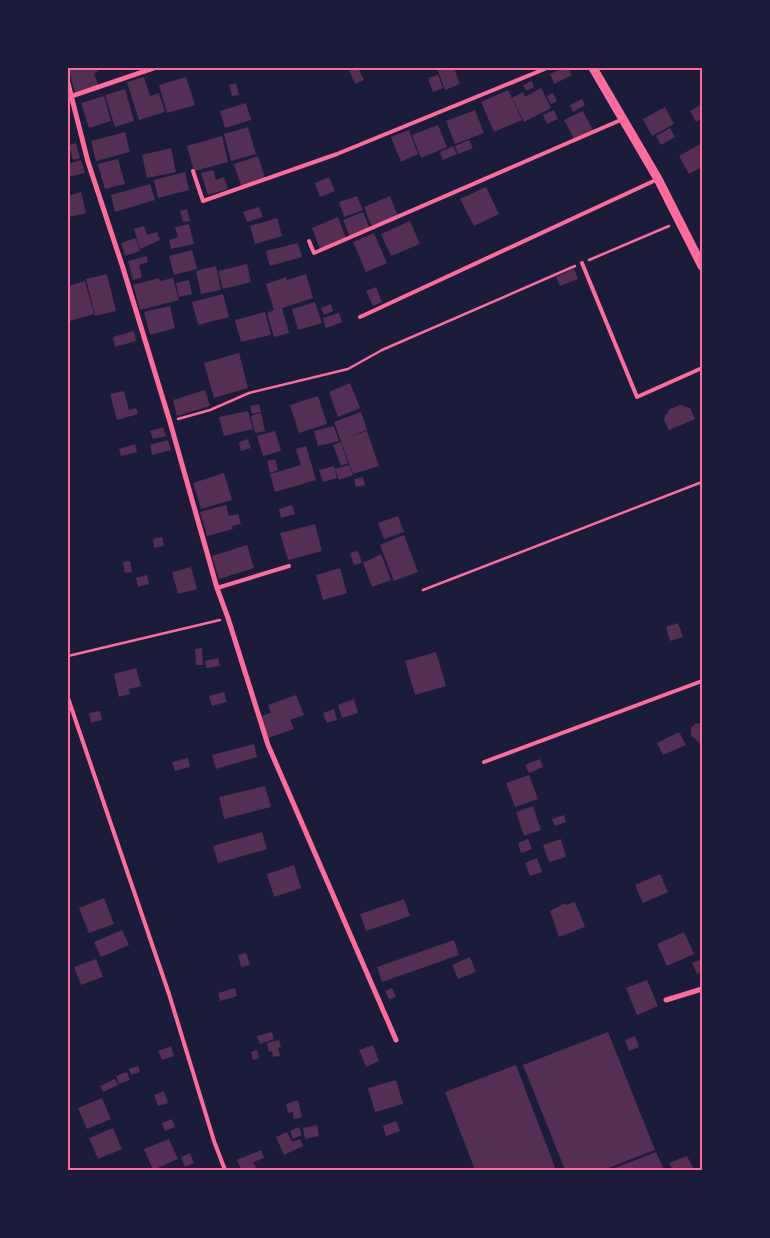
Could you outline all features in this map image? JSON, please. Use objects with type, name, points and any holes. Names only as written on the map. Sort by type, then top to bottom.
[{"type":"street","points":[[72,96],[154,68]]},
{"type":"street","points":[[593,68],[658,179],[702,266]]},
{"type":"street","points":[[68,83],[88,162],[170,422],[217,588],[268,745],[396,1040]]},
{"type":"street","points":[[666,1000],[702,989]]},
{"type":"lane","points":[[193,171],[203,201],[337,154],[547,68]]},
{"type":"lane","points":[[309,241],[314,253],[624,119]]},
{"type":"lane","points":[[360,317],[658,179]]},
{"type":"lane","points":[[582,263],[637,397],[702,368]]},
{"type":"lane","points":[[217,588],[289,566]]},
{"type":"lane","points":[[484,762],[702,681]]},
{"type":"lane","points":[[68,698],[169,994],[214,1141],[225,1170]]},
{"type":"path","points":[[170,422],[210,410],[249,393],[348,369],[382,350],[680,222]]},
{"type":"path","points":[[422,590],[702,482]]},
{"type":"path","points":[[68,656],[228,618]]},
{"type":"building","points":[[68,68],[96,68],[98,72],[94,73],[98,85],[75,92]]},
{"type":"building","points":[[348,68],[358,68],[364,80],[355,84]]},
{"type":"building","points":[[437,68],[454,68],[460,84],[445,90]]},
{"type":"building","points":[[568,68],[572,75],[554,84],[550,74]]},
{"type":"building","points":[[438,75],[443,88],[433,92],[428,78]]},
{"type":"building","points":[[144,77],[150,96],[159,93],[165,112],[139,120],[127,82]]},
{"type":"building","points":[[186,77],[195,105],[167,113],[159,85]]},
{"type":"building","points":[[532,81],[534,87],[526,91],[523,85]]},
{"type":"building","points":[[236,83],[239,95],[232,96],[229,85]]},
{"type":"building","points":[[541,88],[551,108],[524,122],[512,98],[523,92],[525,97]]},
{"type":"building","points":[[125,89],[134,121],[115,127],[105,95]]},
{"type":"building","points":[[508,90],[522,120],[494,132],[481,102]]},
{"type":"building","points":[[553,93],[557,101],[551,104],[547,96]]},
{"type":"building","points":[[104,96],[111,121],[89,128],[81,103]]},
{"type":"building","points":[[582,99],[585,105],[573,112],[570,105]]},
{"type":"building","points":[[246,103],[251,120],[225,128],[220,111]]},
{"type":"building","points":[[702,104],[702,118],[696,122],[690,111]]},
{"type":"building","points":[[665,107],[674,124],[652,136],[643,119]]},
{"type":"building","points":[[475,110],[484,133],[455,144],[446,121]]},
{"type":"building","points":[[554,110],[558,119],[547,124],[543,115]]},
{"type":"building","points":[[583,111],[593,130],[574,139],[564,120]]},
{"type":"building","points":[[438,125],[447,147],[421,158],[412,135]]},
{"type":"building","points":[[248,127],[256,154],[231,161],[224,134]]},
{"type":"building","points":[[670,128],[675,137],[661,145],[656,136]]},
{"type":"building","points":[[409,130],[418,154],[401,162],[391,137]]},
{"type":"building","points":[[125,132],[130,152],[96,161],[91,141]]},
{"type":"building","points":[[222,136],[228,162],[194,171],[187,146]]},
{"type":"building","points":[[469,140],[473,148],[458,154],[455,146]]},
{"type":"building","points":[[76,143],[80,158],[73,160],[69,145]]},
{"type":"building","points":[[702,143],[702,167],[689,174],[679,156]]},
{"type":"building","points":[[453,146],[457,154],[443,160],[440,152]]},
{"type":"building","points":[[171,148],[176,172],[147,178],[142,155]]},
{"type":"building","points":[[258,156],[265,178],[241,186],[234,164]]},
{"type":"building","points":[[118,159],[125,184],[105,189],[98,164]]},
{"type":"building","points":[[81,160],[85,173],[68,177],[68,164]]},
{"type":"building","points":[[213,170],[216,180],[224,177],[228,189],[208,195],[201,173]]},
{"type":"building","points":[[185,172],[189,190],[158,198],[154,180]]},
{"type":"building","points":[[329,177],[335,191],[320,197],[315,183]]},
{"type":"building","points":[[150,184],[155,200],[115,212],[111,195]]},
{"type":"building","points":[[486,187],[499,214],[474,226],[460,199]]},
{"type":"building","points":[[81,192],[86,213],[69,217],[68,196]]},
{"type":"building","points":[[357,196],[363,210],[344,217],[339,202]]},
{"type":"building","points":[[390,196],[398,216],[372,227],[364,207]]},
{"type":"building","points":[[259,207],[263,217],[247,222],[243,212]]},
{"type":"building","points":[[187,209],[190,221],[183,222],[180,211]]},
{"type":"building","points":[[363,212],[370,229],[350,237],[343,220]]},
{"type":"building","points":[[338,217],[346,238],[320,249],[312,228]]},
{"type":"building","points":[[277,218],[282,236],[255,244],[250,226]]},
{"type":"building","points":[[410,221],[420,244],[391,256],[381,234]]},
{"type":"building","points":[[189,224],[194,244],[171,249],[169,240],[178,237],[175,227]]},
{"type":"building","points":[[144,226],[147,235],[157,232],[160,240],[140,249],[134,229]]},
{"type":"building","points":[[374,233],[387,263],[366,272],[353,242]]},
{"type":"building","points":[[136,238],[140,251],[125,256],[121,243]]},
{"type":"building","points":[[298,243],[302,257],[270,266],[266,251]]},
{"type":"building","points":[[192,250],[197,269],[174,275],[169,256]]},
{"type":"building","points":[[147,256],[148,262],[139,265],[142,277],[133,280],[128,261]]},
{"type":"building","points":[[247,264],[251,282],[223,289],[218,271]]},
{"type":"building","points":[[216,266],[221,290],[201,294],[196,271]]},
{"type":"building","points":[[574,269],[578,279],[560,286],[556,277]]},
{"type":"building","points":[[107,274],[116,311],[95,316],[86,279]]},
{"type":"building","points":[[306,274],[313,298],[282,308],[289,333],[274,337],[267,313],[274,310],[266,284],[286,277],[287,280]]},
{"type":"building","points":[[159,278],[160,281],[173,278],[179,300],[140,310],[133,285]]},
{"type":"building","points":[[189,280],[192,294],[179,297],[176,283]]},
{"type":"building","points":[[85,281],[94,314],[70,321],[68,286]]},
{"type":"building","points":[[376,287],[382,302],[373,306],[366,291]]},
{"type":"building","points":[[223,294],[229,317],[198,325],[192,302]]},
{"type":"building","points":[[315,302],[322,323],[298,330],[292,309]]},
{"type":"building","points":[[331,304],[333,311],[324,315],[321,308]]},
{"type":"building","points":[[170,306],[175,328],[150,335],[144,312]]},
{"type":"building","points":[[265,312],[271,335],[241,342],[235,320]]},
{"type":"building","points":[[339,313],[342,322],[326,328],[323,318]]},
{"type":"building","points":[[134,331],[136,341],[115,347],[113,337]]},
{"type":"building","points":[[239,353],[248,388],[214,398],[204,363]]},
{"type":"building","points":[[350,383],[360,408],[338,417],[329,392]]},
{"type":"building","points":[[205,390],[210,406],[177,416],[173,400]]},
{"type":"building","points":[[124,391],[129,410],[136,408],[138,414],[117,420],[110,394]]},
{"type":"building","points":[[318,396],[327,424],[299,433],[290,405]]},
{"type":"building","points":[[259,404],[261,412],[252,414],[250,406]]},
{"type":"building","points":[[680,405],[690,408],[695,419],[669,430],[664,420],[665,416],[670,409]]},
{"type":"building","points":[[248,411],[253,429],[224,436],[219,417]]},
{"type":"building","points":[[361,412],[367,430],[347,437],[367,431],[379,466],[353,474],[334,422]]},
{"type":"building","points":[[261,413],[265,431],[255,433],[251,416]]},
{"type":"building","points":[[334,426],[339,441],[318,446],[314,431]]},
{"type":"building","points":[[163,427],[166,436],[153,439],[150,431]]},
{"type":"building","points":[[275,431],[281,451],[263,456],[257,436]]},
{"type":"building","points":[[248,439],[251,448],[241,451],[239,442]]},
{"type":"building","points":[[168,440],[171,450],[152,455],[150,445]]},
{"type":"building","points":[[341,442],[348,463],[341,466],[333,445]]},
{"type":"building","points":[[135,444],[137,452],[121,456],[119,449]]},
{"type":"building","points":[[306,446],[316,480],[275,492],[270,474],[301,465],[296,449]]},
{"type":"building","points":[[275,459],[278,470],[270,473],[267,461]]},
{"type":"building","points":[[349,465],[353,475],[339,480],[335,469]]},
{"type":"building","points":[[334,466],[337,478],[323,482],[319,470]]},
{"type":"building","points":[[224,473],[232,500],[201,509],[193,483]]},
{"type":"building","points":[[363,477],[365,485],[356,487],[354,479]]},
{"type":"building","points":[[226,505],[229,516],[238,514],[241,524],[232,526],[233,529],[207,536],[200,512]]},
{"type":"building","points":[[292,505],[295,514],[281,518],[279,509]]},
{"type":"building","points":[[398,516],[404,532],[384,539],[378,523]]},
{"type":"building","points":[[315,524],[322,551],[288,560],[280,533]]},
{"type":"building","points":[[404,535],[418,572],[394,581],[380,545]]},
{"type":"building","points":[[162,537],[164,546],[154,548],[153,539]]},
{"type":"building","points":[[247,545],[254,568],[219,579],[212,556]]},
{"type":"building","points":[[358,551],[362,563],[354,565],[350,553]]},
{"type":"building","points":[[381,554],[391,580],[372,587],[363,563]]},
{"type":"building","points":[[130,561],[132,572],[125,573],[123,562]]},
{"type":"building","points":[[191,567],[197,589],[178,594],[172,572]]},
{"type":"building","points":[[340,568],[347,593],[323,600],[316,575]]},
{"type":"building","points":[[147,575],[149,584],[138,587],[136,578]]},
{"type":"building","points":[[678,623],[683,637],[670,641],[666,627]]},
{"type":"building","points":[[202,648],[203,665],[196,665],[195,649]]},
{"type":"building","points":[[436,652],[446,686],[415,695],[405,661]]},
{"type":"building","points":[[218,658],[220,666],[206,668],[205,661]]},
{"type":"building","points":[[136,668],[141,686],[129,689],[130,694],[119,697],[114,674]]},
{"type":"building","points":[[224,692],[227,702],[212,706],[209,696]]},
{"type":"building","points":[[296,695],[304,715],[290,720],[294,729],[268,738],[261,716],[271,713],[268,705]]},
{"type":"building","points":[[354,699],[358,713],[342,718],[338,705]]},
{"type":"building","points":[[334,709],[337,720],[327,723],[323,713]]},
{"type":"building","points":[[100,711],[102,720],[91,723],[89,713]]},
{"type":"building","points":[[696,723],[702,724],[702,749],[698,741],[691,736],[691,728]]},
{"type":"building","points":[[679,732],[686,745],[663,755],[657,743]]},
{"type":"building","points":[[254,744],[257,757],[216,769],[212,755]]},
{"type":"building","points":[[188,758],[190,767],[175,771],[172,762]]},
{"type":"building","points":[[540,759],[543,767],[529,773],[525,765]]},
{"type":"building","points":[[529,775],[538,799],[515,807],[506,783]]},
{"type":"building","points":[[265,786],[271,807],[224,819],[219,797]]},
{"type":"building","points":[[533,806],[541,830],[524,836],[516,812]]},
{"type":"building","points":[[564,815],[566,822],[555,826],[552,819]]},
{"type":"building","points":[[262,832],[267,849],[218,863],[213,846]]},
{"type":"building","points":[[528,839],[532,849],[521,853],[518,843]]},
{"type":"building","points":[[561,839],[566,857],[549,862],[543,845]]},
{"type":"building","points":[[537,858],[542,872],[530,876],[525,863]]},
{"type":"building","points":[[294,865],[301,888],[274,897],[267,874]]},
{"type":"building","points":[[660,874],[668,892],[643,903],[635,885]]},
{"type":"building","points":[[104,898],[114,924],[89,933],[79,908]]},
{"type":"building","points":[[404,899],[410,916],[366,931],[360,914]]},
{"type":"building","points":[[575,902],[585,927],[559,937],[550,911],[565,903],[566,905]]},
{"type":"building","points":[[122,930],[129,945],[101,957],[94,942]]},
{"type":"building","points":[[684,932],[694,954],[667,966],[657,944]]},
{"type":"building","points":[[454,940],[459,955],[382,982],[377,967]]},
{"type":"building","points":[[246,953],[250,965],[241,967],[238,955]]},
{"type":"building","points":[[470,957],[476,972],[458,979],[452,965]]},
{"type":"building","points":[[96,959],[103,977],[81,985],[74,967]]},
{"type":"building","points":[[701,959],[702,972],[697,974],[692,963]]},
{"type":"building","points":[[647,980],[658,1006],[637,1015],[626,988]]},
{"type":"building","points":[[235,988],[237,996],[220,1001],[218,993]]},
{"type":"building","points":[[392,988],[396,997],[389,999],[385,991]]},
{"type":"building","points":[[272,1032],[274,1039],[260,1044],[257,1036]]},
{"type":"building","points":[[608,1032],[655,1150],[603,1170],[565,1170],[523,1065]]},
{"type":"building","points":[[635,1036],[639,1047],[629,1051],[625,1040]]},
{"type":"building","points":[[279,1040],[281,1047],[278,1048],[280,1056],[273,1057],[272,1051],[269,1052],[267,1043]]},
{"type":"building","points":[[373,1045],[379,1061],[366,1067],[359,1050]]},
{"type":"building","points":[[171,1046],[174,1056],[162,1060],[158,1051]]},
{"type":"building","points":[[257,1050],[259,1058],[253,1060],[251,1052]]},
{"type":"building","points":[[516,1065],[556,1170],[475,1170],[445,1092]]},
{"type":"building","points":[[138,1066],[140,1072],[131,1075],[129,1069]]},
{"type":"building","points":[[127,1072],[130,1080],[119,1084],[116,1076]]},
{"type":"building","points":[[115,1079],[118,1085],[103,1092],[100,1086]]},
{"type":"building","points":[[396,1080],[403,1104],[375,1112],[368,1088]]},
{"type":"building","points":[[164,1091],[168,1103],[158,1106],[154,1095]]},
{"type":"building","points":[[102,1098],[111,1119],[87,1129],[78,1108]]},
{"type":"building","points":[[298,1100],[302,1117],[294,1119],[293,1112],[288,1113],[286,1104]]},
{"type":"building","points":[[172,1119],[175,1127],[165,1131],[162,1123]]},
{"type":"building","points":[[396,1121],[400,1131],[386,1136],[383,1126]]},
{"type":"building","points":[[317,1125],[319,1136],[305,1139],[303,1128]]},
{"type":"building","points":[[299,1127],[302,1135],[293,1139],[290,1131]]},
{"type":"building","points":[[113,1128],[122,1149],[98,1159],[89,1138]]},
{"type":"building","points":[[287,1132],[292,1142],[300,1139],[303,1146],[284,1155],[276,1137]]},
{"type":"building","points":[[169,1139],[178,1159],[153,1170],[144,1149]]},
{"type":"building","points":[[261,1150],[264,1158],[253,1162],[257,1170],[241,1170],[237,1160]]},
{"type":"building","points":[[656,1152],[664,1170],[610,1170]]},
{"type":"building","points":[[190,1153],[194,1163],[185,1167],[181,1157]]},
{"type":"building","points":[[687,1156],[694,1170],[673,1170],[669,1163]]}]
